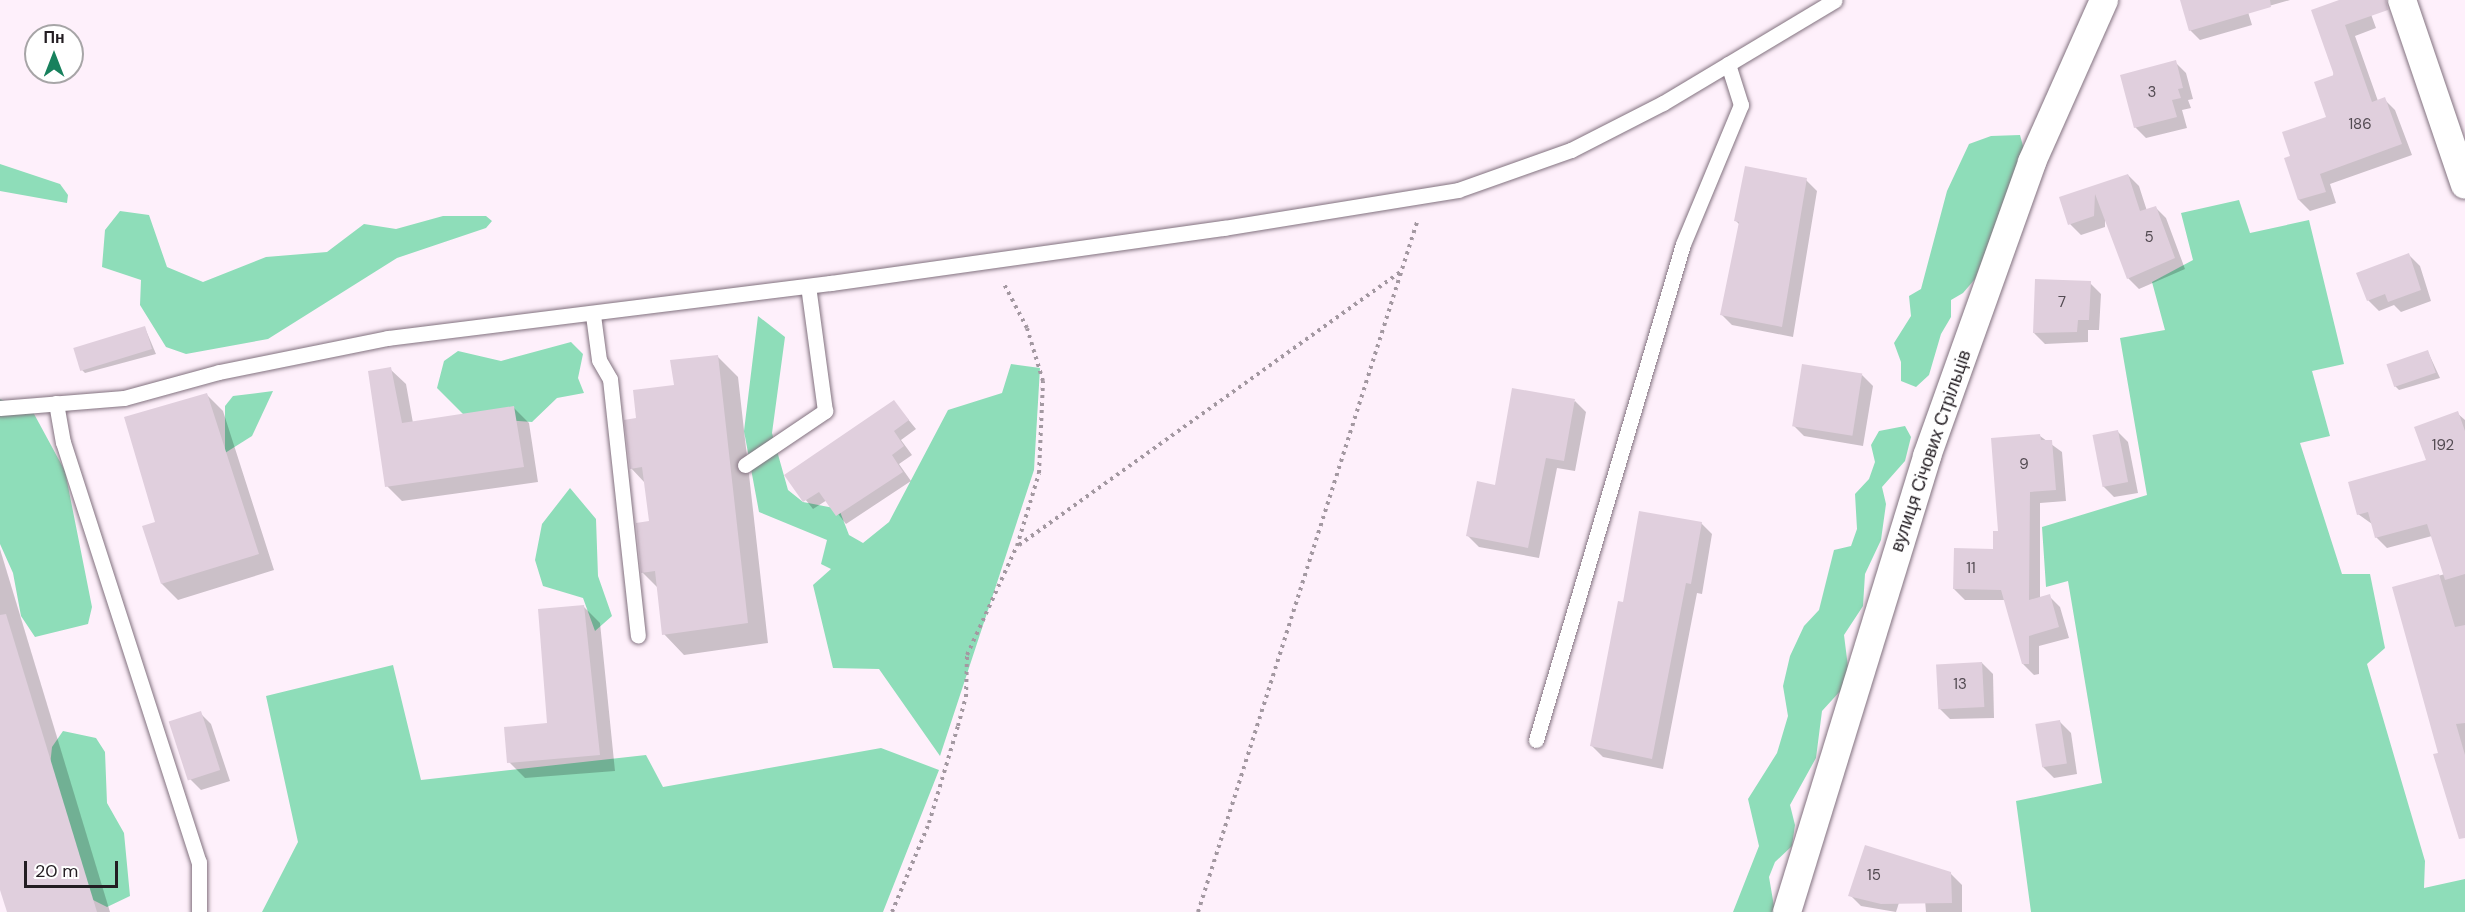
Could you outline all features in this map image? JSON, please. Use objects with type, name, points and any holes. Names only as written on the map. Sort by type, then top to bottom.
[{"type":"street","name":"вулиця Січових Стрільців","points":[[1787,912],[1927,456],[2032,162],[2104,0]]},
{"type":"street","points":[[2402,0],[2465,185]]},
{"type":"lane","points":[[0,408],[124,398],[219,372],[388,338],[593,315],[808,286],[1224,228],[1458,190],[1572,150],[1835,0]]},
{"type":"lane","points":[[1536,740],[1683,244],[1741,105],[1728,63]]},
{"type":"lane","points":[[745,465],[825,411],[808,286]]},
{"type":"lane","points":[[593,315],[599,360],[610,379],[638,635]]},
{"type":"lane","points":[[56,403],[63,442],[199,862],[199,912]]},
{"type":"path","points":[[1198,912],[1425,196]]},
{"type":"path","points":[[892,912],[929,823],[964,706],[967,655],[1017,546],[1039,473],[1043,381],[1027,328],[991,259]]},
{"type":"path","points":[[1017,546],[1401,272]]},
{"type":"green space","points":[[2020,135],[2025,153],[1975,279],[1963,293],[1951,300],[1951,317],[1941,334],[1929,375],[1916,387],[1901,381],[1901,362],[1894,343],[1911,316],[1909,296],[1921,289],[1947,191],[1969,144],[1991,136]]},
{"type":"green space","points":[[0,164],[60,184],[68,195],[67,203],[0,191]]},
{"type":"green space","points":[[2239,200],[2250,233],[2309,220],[2344,364],[2312,371],[2330,436],[2300,443],[2342,574],[2370,574],[2385,648],[2367,664],[2425,861],[2424,888],[2465,879],[2465,912],[2031,912],[2016,801],[2102,783],[2068,581],[2046,587],[2042,527],[2147,495],[2120,338],[2165,330],[2152,282],[2193,260],[2181,213]]},
{"type":"green space","points":[[120,211],[149,215],[167,267],[203,282],[266,257],[327,252],[364,224],[396,229],[443,216],[486,216],[492,221],[486,228],[397,258],[268,339],[186,354],[166,347],[140,305],[141,280],[102,267],[105,230]]},
{"type":"green space","points":[[758,316],[785,337],[772,433],[788,490],[803,502],[839,509],[849,535],[863,543],[889,522],[948,410],[1002,393],[1011,364],[1040,368],[1034,470],[940,756],[879,669],[833,668],[813,585],[831,569],[821,564],[827,540],[759,512],[744,431]]},
{"type":"green space","points":[[571,342],[583,354],[578,378],[584,393],[557,398],[532,422],[466,417],[437,388],[444,361],[458,351],[501,361]]},
{"type":"green space","points":[[273,391],[252,436],[225,453],[225,406],[233,396]]},
{"type":"green space","points":[[0,399],[33,412],[65,471],[92,607],[88,624],[35,637],[21,616],[13,573],[0,544]]},
{"type":"green space","points":[[1905,426],[1911,437],[1905,461],[1882,487],[1886,504],[1881,540],[1865,574],[1863,606],[1844,635],[1849,675],[1843,688],[1822,711],[1816,758],[1790,805],[1795,825],[1792,846],[1775,862],[1769,877],[1775,912],[1733,912],[1759,846],[1748,799],[1777,753],[1788,716],[1783,686],[1790,656],[1804,626],[1819,610],[1834,550],[1851,546],[1857,529],[1855,494],[1869,479],[1875,462],[1871,445],[1879,431]]},
{"type":"green space","points":[[570,488],[596,519],[598,576],[612,616],[595,631],[583,598],[543,586],[535,560],[542,524]]},
{"type":"green space","points":[[393,665],[421,780],[646,755],[663,787],[881,748],[939,770],[883,912],[262,912],[298,842],[266,696]]},
{"type":"green space","points":[[63,731],[96,738],[105,752],[107,803],[124,833],[130,896],[107,907],[81,894],[49,775],[52,747]]},
{"type":"building","points":[[2180,0],[2270,0],[2271,7],[2189,31]]},
{"type":"building","points":[[2339,0],[2386,0],[2388,10],[2345,25],[2372,102],[2385,97],[2402,144],[2320,174],[2326,192],[2298,200],[2284,158],[2290,156],[2282,132],[2326,117],[2314,82],[2334,75],[2311,10]]},
{"type":"building","points":[[2176,60],[2183,88],[2178,89],[2181,98],[2172,100],[2177,117],[2134,128],[2120,75]]},
{"type":"building","points":[[1745,166],[1807,178],[1782,327],[1720,315],[1739,222],[1734,221]]},
{"type":"building","points":[[2128,174],[2140,211],[2156,206],[2175,258],[2127,279],[2095,194],[2094,216],[2068,225],[2059,197]]},
{"type":"building","points":[[2409,253],[2421,290],[2388,302],[2385,294],[2367,301],[2356,273]]},
{"type":"building","points":[[2035,279],[2091,281],[2089,320],[2078,320],[2077,332],[2033,333]]},
{"type":"building","points":[[145,326],[152,349],[80,371],[73,348]]},
{"type":"building","points":[[2428,350],[2436,373],[2394,387],[2386,364]]},
{"type":"building","points":[[718,355],[748,623],[662,635],[655,571],[641,573],[636,523],[649,521],[642,467],[630,469],[624,420],[636,418],[633,390],[674,385],[670,360]]},
{"type":"building","points":[[1802,364],[1862,374],[1852,436],[1792,426]]},
{"type":"building","points":[[391,367],[402,423],[514,406],[524,467],[385,487],[368,371]]},
{"type":"building","points":[[1512,388],[1575,399],[1564,461],[1546,458],[1528,548],[1466,536],[1477,481],[1495,485]]},
{"type":"building","points":[[207,393],[259,554],[161,584],[142,526],[155,522],[124,417]]},
{"type":"building","points":[[894,400],[909,420],[894,431],[904,446],[892,455],[903,472],[836,516],[819,492],[803,502],[784,475]]},
{"type":"building","points":[[2458,411],[2465,431],[2465,574],[2445,580],[2427,524],[2375,538],[2368,512],[2357,515],[2348,482],[2426,460],[2414,427]]},
{"type":"building","points":[[2118,430],[2128,482],[2103,487],[2092,435]]},
{"type":"building","points":[[2040,434],[2041,440],[2052,440],[2056,490],[2030,492],[2029,600],[2050,594],[2059,627],[2029,636],[2029,664],[2022,664],[2001,590],[1953,589],[1954,548],[1993,549],[1993,531],[1998,531],[1991,438]]},
{"type":"building","points":[[1639,511],[1702,522],[1691,584],[1686,583],[1652,759],[1590,746],[1618,601],[1623,602]]},
{"type":"building","points":[[2439,574],[2455,627],[2465,625],[2465,723],[2456,724],[2465,755],[2465,838],[2459,839],[2433,754],[2438,753],[2392,587]]},
{"type":"building","points":[[584,605],[600,755],[507,763],[504,727],[547,723],[538,609]]},
{"type":"building","points":[[6,614],[97,912],[7,912],[0,890],[0,615]]},
{"type":"building","points":[[1982,662],[1984,707],[1938,709],[1936,664]]},
{"type":"building","points":[[201,711],[220,770],[188,780],[169,722]]},
{"type":"building","points":[[2060,720],[2067,763],[2042,767],[2035,724]]},
{"type":"building","points":[[1865,845],[1951,872],[1952,903],[1881,904],[1848,896]]}]
